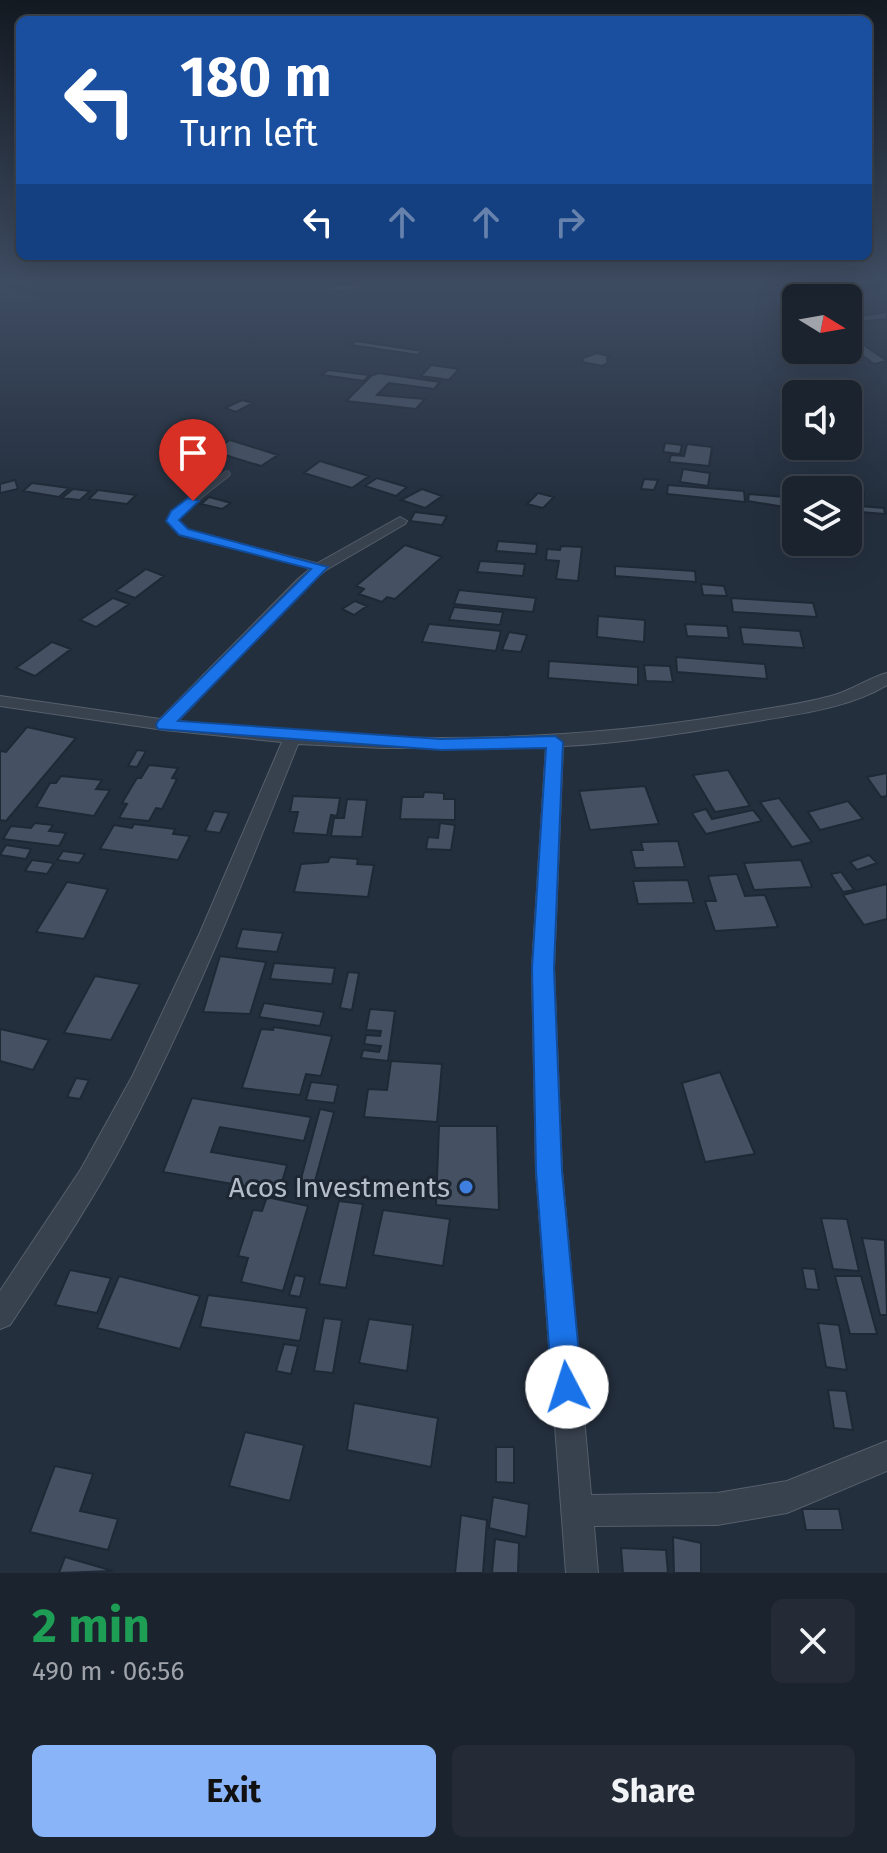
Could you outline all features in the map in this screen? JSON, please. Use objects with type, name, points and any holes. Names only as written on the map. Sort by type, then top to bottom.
[{"type":"street","points":[[164,725],[303,582],[321,567],[400,521]]},
{"type":"street","points":[[0,701],[164,725],[470,746],[555,742],[728,722],[837,700],[887,678]]},
{"type":"street","points":[[0,1315],[82,1191],[117,1129],[202,954],[293,736]]},
{"type":"street","points":[[555,742],[543,968],[549,1171],[582,1573]]},
{"type":"street","points":[[577,1511],[717,1509],[787,1497],[887,1456]]},
{"type":"lane","points":[[227,474],[176,514],[172,521],[176,527],[184,532],[321,567]]},
{"type":"building","points":[[862,355],[879,355],[887,361],[874,364]]},
{"type":"building","points":[[612,357],[607,358],[608,363],[602,366],[582,362],[583,358]]},
{"type":"building","points":[[431,365],[459,369],[449,380],[421,376]]},
{"type":"building","points":[[328,370],[369,375],[364,381],[322,375]]},
{"type":"building","points":[[378,373],[440,382],[434,389],[389,383],[377,395],[425,399],[416,409],[346,401]]},
{"type":"building","points":[[242,400],[253,403],[236,412],[225,408]]},
{"type":"building","points":[[230,440],[278,455],[261,466],[212,451]]},
{"type":"building","points":[[665,443],[682,445],[680,454],[663,452]]},
{"type":"building","points":[[687,444],[712,447],[709,466],[669,462],[671,455],[684,456]]},
{"type":"building","points":[[320,461],[369,476],[352,488],[304,473]]},
{"type":"building","points":[[683,469],[710,473],[708,486],[680,482]]},
{"type":"building","points":[[377,478],[407,487],[396,496],[365,486]]},
{"type":"building","points":[[644,479],[658,480],[654,490],[641,489]]},
{"type":"building","points":[[15,480],[18,489],[0,493],[0,484]]},
{"type":"building","points":[[32,483],[69,488],[59,497],[23,491]]},
{"type":"building","points":[[668,485],[744,491],[745,502],[667,494]]},
{"type":"building","points":[[73,489],[90,491],[80,500],[62,498]]},
{"type":"building","points":[[422,489],[442,496],[425,508],[401,500]]},
{"type":"building","points":[[98,490],[136,495],[127,504],[89,499]]},
{"type":"building","points":[[538,493],[554,497],[543,508],[527,504]]},
{"type":"building","points":[[749,494],[782,497],[782,507],[748,501]]},
{"type":"building","points":[[209,497],[231,503],[222,509],[201,504]]},
{"type":"building","points":[[862,506],[884,508],[885,514],[862,512]]},
{"type":"building","points":[[415,512],[447,516],[442,525],[410,521]]},
{"type":"building","points":[[498,541],[537,544],[536,554],[496,551]]},
{"type":"building","points":[[405,545],[442,557],[395,599],[387,597],[382,602],[359,594],[364,589],[356,586]]},
{"type":"building","points":[[561,546],[582,547],[578,581],[556,579],[559,561],[546,560],[547,549],[560,550]]},
{"type":"building","points":[[480,561],[525,564],[523,576],[477,572]]},
{"type":"building","points":[[615,566],[695,571],[696,582],[615,576]]},
{"type":"building","points":[[146,569],[164,576],[135,598],[116,591]]},
{"type":"building","points":[[701,584],[724,586],[727,596],[703,595]]},
{"type":"building","points":[[459,590],[536,598],[533,612],[454,604]]},
{"type":"building","points":[[113,598],[129,604],[96,627],[80,620]]},
{"type":"building","points":[[731,598],[813,603],[817,617],[733,612]]},
{"type":"building","points":[[355,601],[367,606],[354,615],[342,609]]},
{"type":"building","points":[[454,607],[503,612],[500,625],[449,620]]},
{"type":"building","points":[[598,616],[645,620],[644,642],[597,637]]},
{"type":"building","points":[[429,624],[501,631],[496,651],[422,642]]},
{"type":"building","points":[[685,624],[727,626],[729,638],[687,636]]},
{"type":"building","points":[[740,627],[800,631],[804,648],[743,644]]},
{"type":"building","points":[[509,632],[527,635],[521,652],[502,650]]},
{"type":"building","points":[[52,642],[71,649],[35,676],[16,668]]},
{"type":"building","points":[[676,657],[765,664],[767,679],[677,672]]},
{"type":"building","points":[[549,661],[638,667],[638,685],[548,678]]},
{"type":"building","points":[[644,665],[670,666],[673,682],[646,681]]},
{"type":"building","points":[[27,727],[76,738],[6,821],[0,820],[0,751],[6,752]]},
{"type":"building","points":[[137,750],[146,751],[137,767],[128,766]]},
{"type":"building","points":[[149,765],[178,768],[172,778],[177,779],[162,809],[156,808],[149,821],[119,818],[127,804],[122,803]]},
{"type":"building","points":[[728,770],[750,806],[715,812],[693,775]]},
{"type":"building","points":[[887,773],[887,796],[881,797],[867,777]]},
{"type":"building","points":[[61,776],[102,780],[96,789],[110,790],[94,816],[36,807],[50,783],[56,783]]},
{"type":"building","points":[[645,786],[659,824],[590,830],[579,791]]},
{"type":"building","points":[[424,792],[444,793],[444,799],[455,799],[455,820],[400,819],[402,797],[423,797]]},
{"type":"building","points":[[293,796],[340,798],[337,816],[331,815],[327,835],[293,833],[298,812],[290,812]]},
{"type":"building","points":[[779,798],[812,842],[792,847],[760,802]]},
{"type":"building","points":[[347,799],[367,800],[362,837],[331,836],[334,818],[344,818]]},
{"type":"building","points":[[848,801],[863,819],[820,830],[808,812]]},
{"type":"building","points":[[706,809],[712,819],[753,810],[762,821],[706,834],[692,813]]},
{"type":"building","points":[[214,811],[229,813],[220,833],[205,831]]},
{"type":"building","points":[[35,823],[53,825],[49,831],[66,833],[59,846],[3,839],[11,826],[31,828]]},
{"type":"building","points":[[440,823],[455,825],[451,850],[426,849],[428,837],[438,838]]},
{"type":"building","points":[[134,824],[175,829],[173,834],[190,836],[178,860],[100,849],[114,825],[132,828]]},
{"type":"building","points":[[678,841],[685,867],[635,868],[631,850],[643,850],[641,842]]},
{"type":"building","points":[[6,845],[31,849],[26,859],[0,855]]},
{"type":"building","points":[[63,851],[85,854],[79,863],[57,860]]},
{"type":"building","points":[[869,855],[877,863],[857,870],[850,862]]},
{"type":"building","points":[[330,857],[358,859],[357,864],[374,865],[368,897],[294,892],[301,864],[328,862]]},
{"type":"building","points":[[32,860],[54,863],[47,874],[25,871]]},
{"type":"building","points":[[801,860],[812,887],[754,890],[744,863]]},
{"type":"building","points":[[841,872],[854,890],[843,892],[831,874]]},
{"type":"building","points":[[737,874],[745,896],[765,895],[778,927],[715,931],[705,901],[716,901],[708,876]]},
{"type":"building","points":[[688,880],[694,903],[638,904],[633,881]]},
{"type":"building","points":[[67,882],[108,889],[84,939],[36,932]]},
{"type":"building","points":[[887,884],[887,919],[864,925],[843,895]]},
{"type":"building","points":[[242,929],[283,933],[277,952],[236,948]]},
{"type":"building","points":[[220,956],[266,962],[250,1014],[203,1012]]},
{"type":"building","points":[[274,963],[335,968],[332,984],[270,979]]},
{"type":"building","points":[[348,972],[359,973],[352,1010],[340,1008]]},
{"type":"building","points":[[95,976],[140,984],[111,1040],[64,1033]]},
{"type":"building","points":[[264,1003],[324,1012],[320,1026],[259,1017]]},
{"type":"building","points":[[370,1009],[395,1011],[388,1061],[361,1058],[363,1050],[379,1052],[381,1046],[364,1044],[366,1035],[380,1036],[381,1031],[366,1030]]},
{"type":"building","points":[[274,1027],[332,1036],[321,1076],[306,1074],[300,1095],[242,1088],[261,1029],[273,1030]]},
{"type":"building","points":[[0,1029],[49,1040],[33,1070],[0,1061]]},
{"type":"building","points":[[391,1061],[442,1064],[437,1122],[364,1117],[368,1089],[387,1090]]},
{"type":"building","points":[[720,1072],[755,1154],[705,1162],[682,1083]]},
{"type":"building","points":[[76,1078],[89,1080],[80,1099],[67,1097]]},
{"type":"building","points":[[311,1082],[338,1085],[334,1103],[306,1100]]},
{"type":"building","points":[[192,1098],[311,1117],[304,1141],[220,1127],[211,1152],[287,1165],[279,1192],[163,1172]]},
{"type":"building","points":[[320,1109],[334,1112],[310,1199],[296,1197]]},
{"type":"building","points":[[439,1126],[497,1126],[499,1210],[436,1205]]},
{"type":"building","points":[[267,1197],[308,1206],[283,1291],[241,1282],[248,1258],[238,1256],[253,1210],[262,1211]]},
{"type":"building","points":[[339,1201],[363,1204],[346,1288],[319,1284]]},
{"type":"building","points":[[383,1210],[450,1219],[443,1266],[373,1255]]},
{"type":"building","points":[[821,1218],[847,1219],[859,1271],[833,1269]]},
{"type":"building","points":[[862,1238],[885,1240],[887,1315],[880,1315]]},
{"type":"building","points":[[802,1268],[815,1269],[819,1290],[806,1289]]},
{"type":"building","points":[[70,1270],[111,1278],[97,1313],[55,1305]]},
{"type":"building","points":[[295,1275],[305,1277],[300,1297],[289,1295]]},
{"type":"building","points":[[119,1276],[200,1296],[180,1349],[97,1328]]},
{"type":"building","points":[[835,1276],[861,1276],[877,1334],[850,1334]]},
{"type":"building","points":[[208,1295],[307,1308],[300,1341],[200,1327]]},
{"type":"building","points":[[324,1318],[342,1320],[333,1373],[314,1371]]},
{"type":"building","points":[[369,1319],[413,1325],[407,1371],[359,1363]]},
{"type":"building","points":[[818,1323],[839,1325],[847,1370],[826,1367]]},
{"type":"building","points":[[284,1344],[298,1346],[291,1374],[276,1371]]},
{"type":"building","points":[[828,1390],[846,1391],[853,1430],[834,1428]]},
{"type":"building","points":[[354,1403],[438,1418],[431,1467],[347,1450]]},
{"type":"building","points":[[245,1432],[304,1445],[290,1501],[229,1486]]},
{"type":"building","points":[[496,1447],[514,1447],[514,1483],[496,1482]]},
{"type":"building","points":[[55,1466],[93,1474],[80,1511],[118,1519],[108,1550],[30,1532]]},
{"type":"building","points":[[493,1497],[529,1504],[526,1537],[489,1528]]},
{"type":"building","points":[[802,1509],[839,1509],[843,1530],[806,1530]]},
{"type":"building","points":[[461,1515],[487,1520],[483,1573],[455,1573]]},
{"type":"building","points":[[673,1537],[701,1543],[701,1573],[674,1573]]},
{"type":"building","points":[[495,1539],[519,1543],[518,1573],[492,1573]]},
{"type":"building","points":[[621,1548],[666,1550],[668,1573],[623,1573]]},
{"type":"building","points":[[65,1557],[113,1571],[59,1573]]},
{"type":"place","name":"Acos Investments","points":[[466,1187]]},
{"type":"route","points":[[193,501],[172,521],[184,532],[321,567],[164,725],[441,745],[555,742],[543,968],[549,1171],[567,1387]]}]
